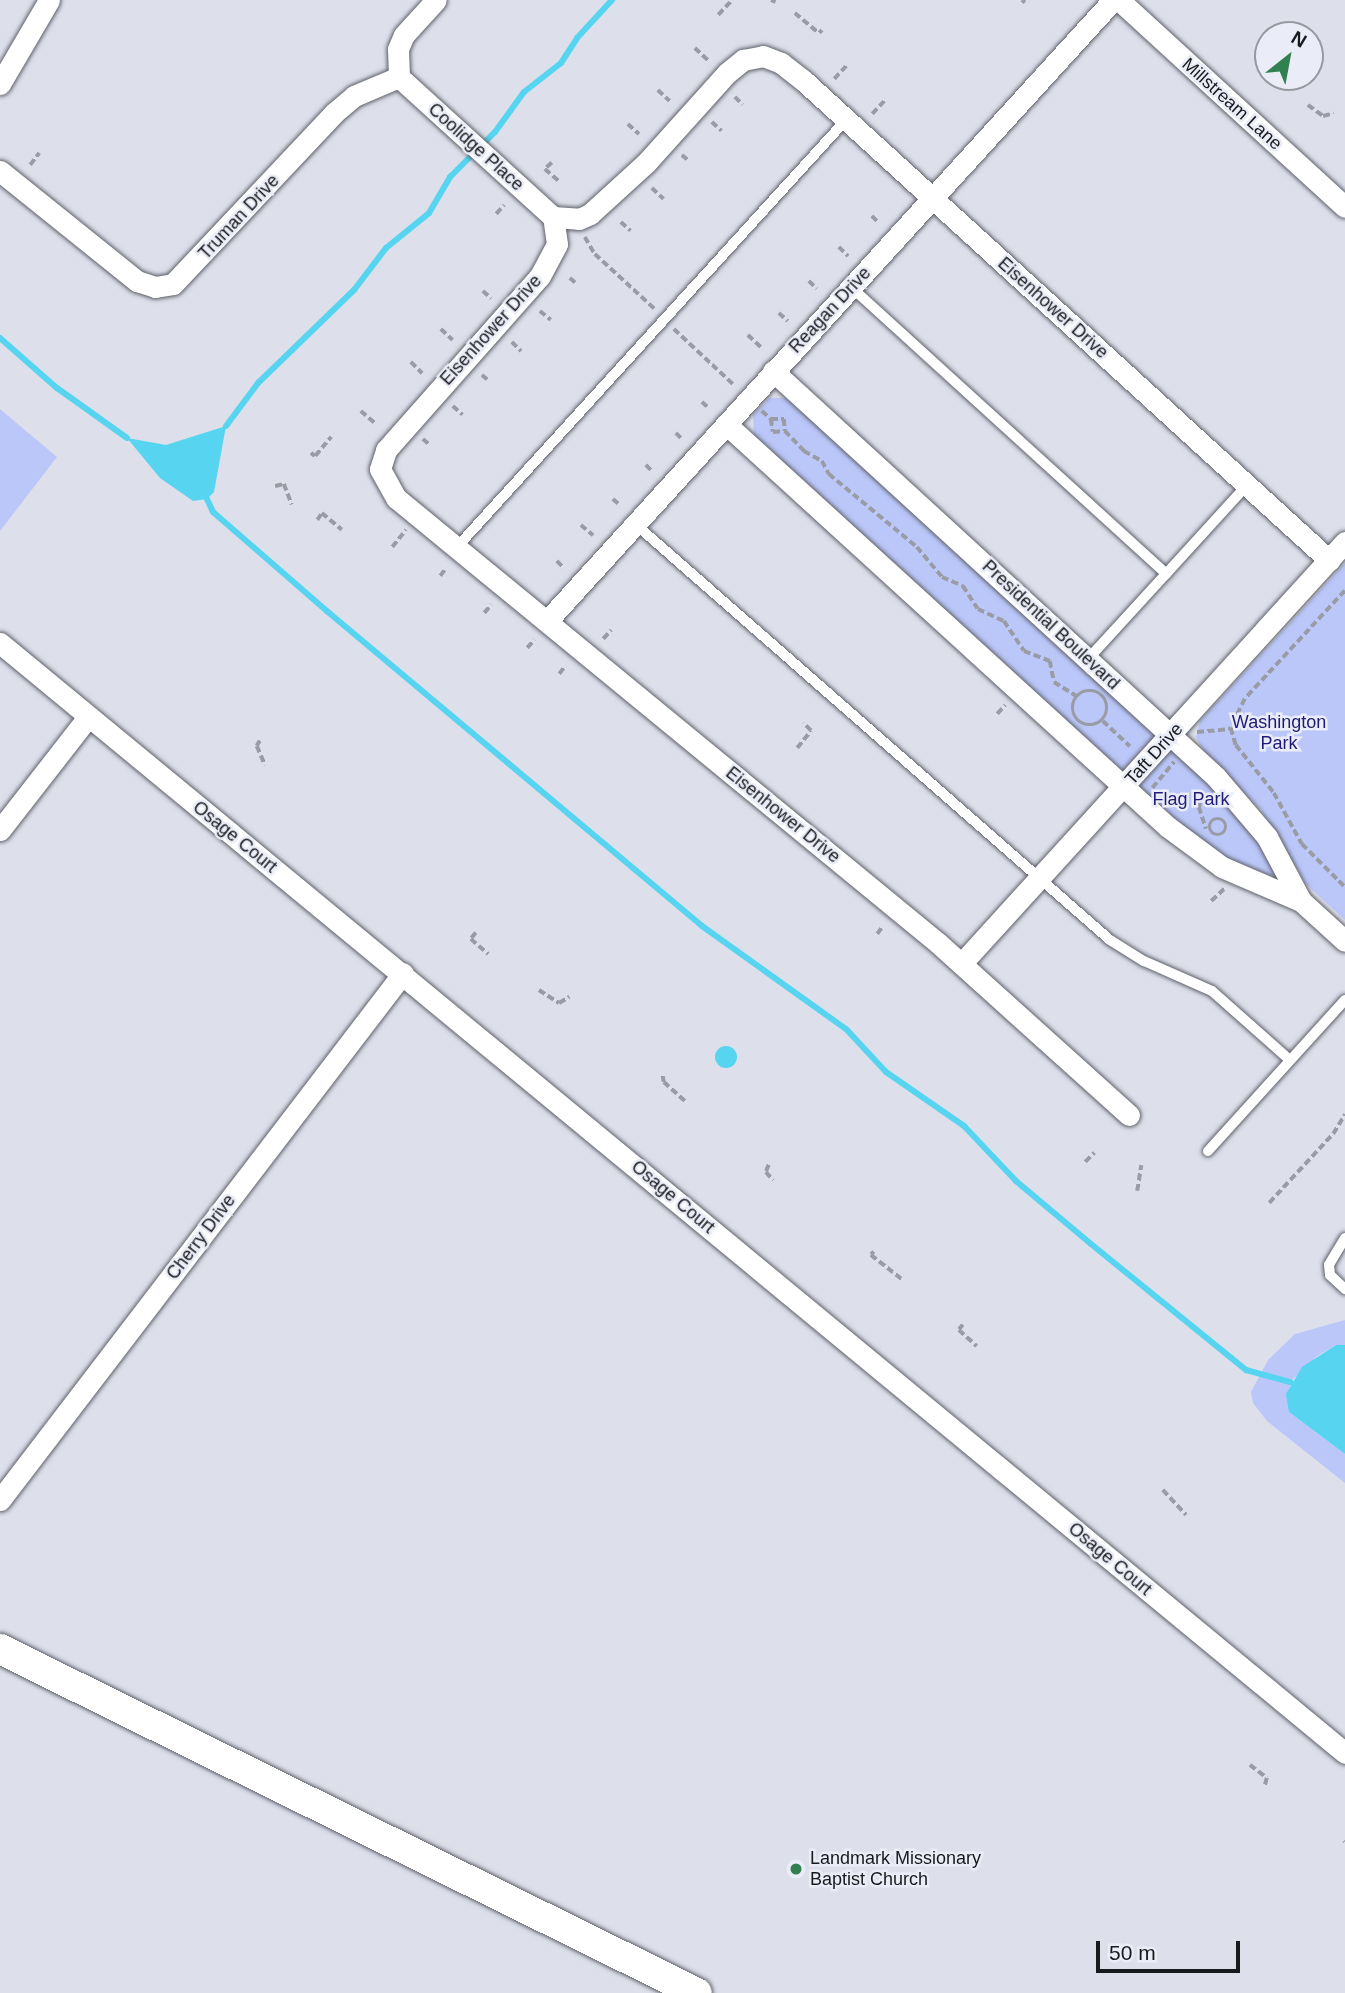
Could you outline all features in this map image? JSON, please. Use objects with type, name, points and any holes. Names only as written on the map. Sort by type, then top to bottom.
[{"type":"main road","points":[[0,1650],[697,1993]]},
{"type":"street","points":[[0,84],[49,0]]},
{"type":"street","points":[[399,77],[396,65],[404,35],[436,0]]},
{"type":"street","name":"Reagan Drive","points":[[547,621],[1113,0]]},
{"type":"street","name":"Millstream Lane","points":[[1119,0],[1345,207]]},
{"type":"street","name":"Eisenhower Drive","points":[[1129,1115],[961,963],[396,498],[380,469],[386,450],[540,276],[557,244],[554,217],[579,219],[608,200],[743,60],[763,56],[781,63],[846,120],[1329,560]]},
{"type":"street","name":"Truman Drive","points":[[0,171],[137,281],[155,287],[173,284],[334,113],[354,96],[399,77]]},
{"type":"street","name":"Coolidge Place","points":[[399,77],[554,217]]},
{"type":"street","name":"Presidential Boulevard","points":[[773,372],[1171,735],[1244,806],[1267,837],[1301,901]]},
{"type":"street","name":"Presidential Boulevard","points":[[726,424],[1197,851],[1301,901],[1345,941]]},
{"type":"street","name":"Taft Drive","points":[[961,963],[1125,787],[1345,542]]},
{"type":"street","name":"Osage Court","points":[[0,643],[1345,1754]]},
{"type":"street","points":[[0,830],[88,718]]},
{"type":"street","name":"Cherry Drive","points":[[0,1500],[403,974]]},
{"type":"lane","points":[[457,547],[846,120]]},
{"type":"lane","points":[[851,287],[1166,574]]},
{"type":"lane","points":[[1088,659],[1247,485]]},
{"type":"lane","points":[[634,523],[1041,876],[1119,947],[1212,991],[1290,1059]]},
{"type":"lane","points":[[1208,1151],[1345,1000]]},
{"type":"lane","points":[[1345,1238],[1329,1265],[1330,1275],[1345,1289]]},
{"type":"path","points":[[718,15],[732,0]]},
{"type":"path","points":[[795,13],[819,33],[822,30]]},
{"type":"path","points":[[695,48],[708,60]]},
{"type":"path","points":[[834,79],[846,66]]},
{"type":"path","points":[[658,90],[670,101]]},
{"type":"path","points":[[735,97],[743,105]]},
{"type":"path","points":[[872,114],[884,101]]},
{"type":"path","points":[[1308,105],[1323,116],[1334,113]]},
{"type":"path","points":[[712,122],[722,131]]},
{"type":"path","points":[[628,124],[639,134]]},
{"type":"path","points":[[30,164],[39,153]]},
{"type":"path","points":[[682,155],[688,160]]},
{"type":"path","points":[[552,163],[545,169],[560,182]]},
{"type":"path","points":[[652,188],[664,199]]},
{"type":"path","points":[[496,214],[504,205]]},
{"type":"path","points":[[872,216],[878,222]]},
{"type":"path","points":[[621,222],[631,231]]},
{"type":"path","points":[[839,247],[848,256]]},
{"type":"path","points":[[570,278],[577,284]]},
{"type":"path","points":[[808,281],[817,289]]},
{"type":"path","points":[[483,291],[491,298]]},
{"type":"path","points":[[540,311],[551,320]]},
{"type":"path","points":[[779,313],[788,321]]},
{"type":"path","points":[[440,329],[453,340]]},
{"type":"path","points":[[748,335],[763,349]]},
{"type":"path","points":[[512,342],[521,351]]},
{"type":"path","points":[[411,362],[422,373]]},
{"type":"path","points":[[482,375],[488,380]]},
{"type":"path","points":[[702,402],[709,408]]},
{"type":"path","points":[[453,406],[463,415]]},
{"type":"path","points":[[758,407],[771,419],[773,432],[785,431]]},
{"type":"path","points":[[362,411],[376,424]]},
{"type":"path","points":[[771,419],[785,419],[785,431],[863,505],[917,547],[942,577],[963,586],[978,608],[1004,621],[1024,651],[1050,661],[1054,682],[1076,696]]},
{"type":"path","points":[[676,433],[681,438]]},
{"type":"path","points":[[311,453],[315,456],[331,437]]},
{"type":"path","points":[[423,439],[430,445]]},
{"type":"path","points":[[646,465],[652,471]]},
{"type":"path","points":[[275,486],[284,484],[292,505]]},
{"type":"path","points":[[613,499],[620,505]]},
{"type":"path","points":[[317,520],[322,513],[342,530]]},
{"type":"path","points":[[582,526],[593,535]]},
{"type":"path","points":[[556,561],[563,567]]},
{"type":"path","points":[[440,576],[446,568]]},
{"type":"path","points":[[1345,592],[1245,699],[1231,729],[1236,745],[1274,793],[1302,844],[1345,887]]},
{"type":"path","points":[[484,613],[491,605]]},
{"type":"path","points":[[603,639],[611,630]]},
{"type":"path","points":[[527,648],[534,640]]},
{"type":"path","points":[[559,674],[565,666]]},
{"type":"path","points":[[1082,692],[1098,693],[1107,706],[1103,721],[1086,724],[1077,719],[1072,711],[1076,696],[1082,692]]},
{"type":"path","points":[[997,714],[1005,705]]},
{"type":"path","points":[[1103,721],[1130,746]]},
{"type":"path","points":[[797,748],[811,731],[803,723]]},
{"type":"path","points":[[1195,733],[1231,729]]},
{"type":"path","points":[[260,741],[257,746],[265,765]]},
{"type":"path","points":[[1160,797],[1151,789],[1175,762],[1185,770]]},
{"type":"path","points":[[1211,835],[1199,807],[1205,788],[1212,795]]},
{"type":"path","points":[[1198,830],[1211,835],[1223,834],[1223,821],[1229,813]]},
{"type":"path","points":[[1211,835],[1212,822],[1223,821]]},
{"type":"path","points":[[1211,901],[1228,884]]},
{"type":"path","points":[[877,934],[883,927]]},
{"type":"path","points":[[476,933],[471,939],[488,954]]},
{"type":"path","points":[[539,990],[559,1003],[569,997]]},
{"type":"path","points":[[663,1076],[664,1082],[687,1103]]},
{"type":"path","points":[[1269,1203],[1333,1134],[1345,1114]]},
{"type":"path","points":[[1084,1162],[1094,1153]]},
{"type":"path","points":[[769,1165],[766,1172],[773,1180]]},
{"type":"path","points":[[1137,1191],[1142,1165]]},
{"type":"path","points":[[874,1252],[871,1255],[902,1279]]},
{"type":"path","points":[[963,1325],[959,1330],[977,1346]]},
{"type":"path","points":[[1163,1490],[1186,1515]]},
{"type":"path","points":[[1251,1765],[1267,1779],[1265,1787]]},
{"type":"green space","name":"Flag Park","points":[[769,398],[787,398],[1210,780],[1261,841],[1275,877],[1227,859],[1197,839],[754,435],[753,415]]},
{"type":"green space","points":[[0,409],[57,457],[0,531]]},
{"type":"green space","name":"Washington Park","points":[[1345,563],[1345,920],[1306,884],[1261,810],[1203,750],[1196,737],[1200,721]]},
{"type":"green space","points":[[1345,1320],[1345,1345],[1336,1345],[1317,1356],[1290,1382],[1289,1412],[1345,1454],[1345,1483],[1267,1421],[1253,1403],[1251,1392],[1268,1360],[1295,1334]]},
{"type":"shaded area","points":[[226,426],[214,492],[207,499],[193,501],[160,478],[127,438],[166,445]]},
{"type":"shaded area","points":[[722,1046],[730,1046],[737,1053],[737,1061],[730,1068],[722,1068],[715,1061],[715,1053]]},
{"type":"shaded area","points":[[1336,1345],[1345,1345],[1345,1454],[1289,1412],[1286,1394],[1302,1367]]},
{"type":"waterway","points":[[226,426],[258,383],[354,290],[386,248],[429,213],[450,177],[495,132],[524,92],[561,63],[577,38],[612,0]]},
{"type":"waterway","points":[[0,338],[57,388],[127,438]]},
{"type":"waterway","points":[[207,499],[213,512],[328,612],[702,926],[847,1030],[886,1072],[964,1126],[1016,1181],[1091,1244],[1246,1370],[1290,1382]]},
{"type":"place","name":"Landmark Missionary Baptist Church","points":[[796,1869]]}]
